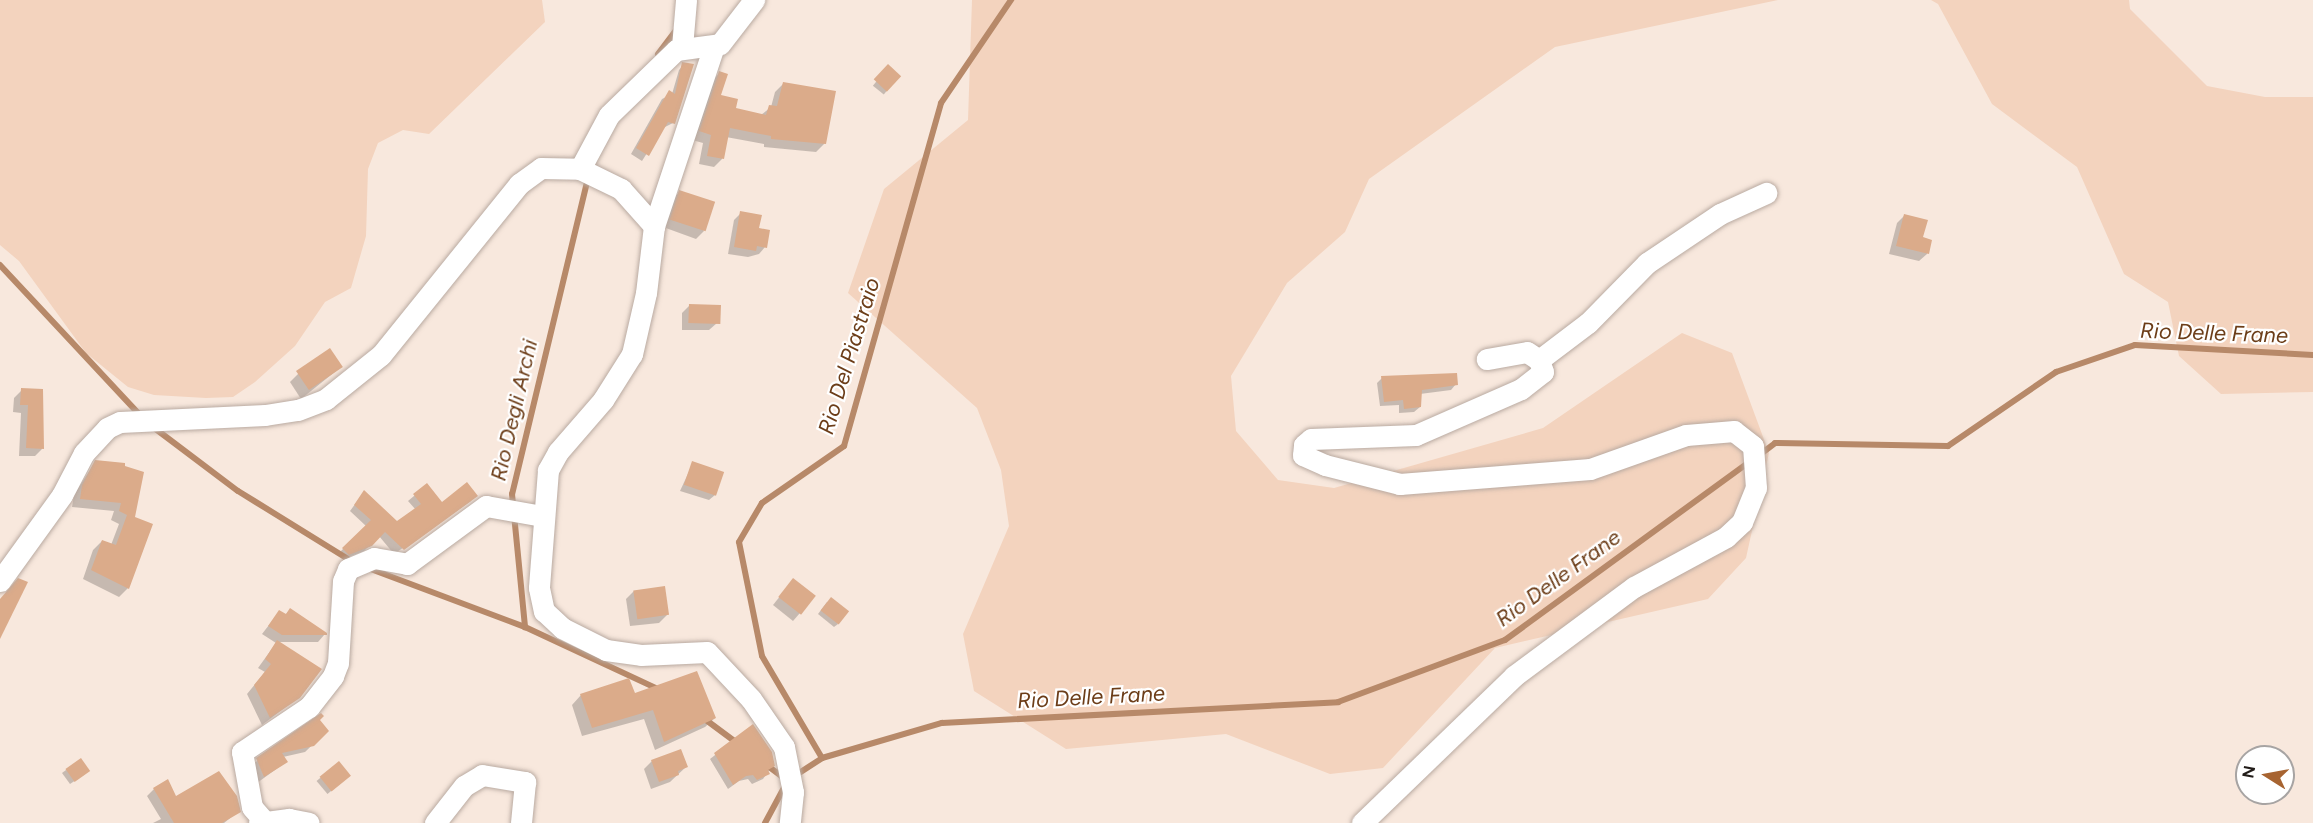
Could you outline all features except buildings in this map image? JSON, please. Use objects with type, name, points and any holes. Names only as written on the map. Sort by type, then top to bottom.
[{"type":"street","points":[[682,47],[686,0]]},
{"type":"street","points":[[580,169],[609,115],[682,47],[714,46],[731,34],[754,0]]},
{"type":"street","points":[[714,46],[654,226],[646,293],[632,354],[608,394],[558,452],[548,470],[542,516],[539,588],[544,610],[562,628],[606,650],[641,655],[707,652],[752,699],[784,747],[794,801],[790,823]]},
{"type":"street","points":[[0,581],[62,495],[84,453],[107,428],[120,422],[265,415],[298,410],[326,399],[381,356],[519,184],[541,168],[580,169],[621,189],[654,226]]},
{"type":"street","points":[[1539,360],[1588,323],[1647,263],[1720,213],[1766,193]]},
{"type":"street","points":[[1362,823],[1514,676],[1634,587],[1726,537],[1742,522],[1756,488],[1753,446],[1734,432],[1686,435],[1590,470],[1400,484],[1325,465],[1303,455],[1304,445],[1311,438],[1416,435],[1521,389],[1543,372],[1539,360],[1527,352],[1487,359]]},
{"type":"street","points":[[309,823],[289,819],[262,822],[252,807],[242,752],[309,707],[333,676],[338,663],[343,581],[348,569],[374,558],[407,564],[486,506],[542,516]]},
{"type":"street","points":[[435,823],[464,786],[482,775],[525,782],[521,823]]},
{"type":"shaded area","points":[[0,0],[542,0],[545,22],[429,134],[403,130],[378,143],[368,169],[366,236],[351,288],[325,302],[295,346],[255,382],[233,397],[206,398],[154,395],[128,387],[86,353],[19,261],[0,245]]},
{"type":"shaded area","points":[[972,0],[1778,0],[1555,47],[1369,179],[1345,232],[1287,283],[1231,376],[1236,431],[1278,480],[1334,488],[1543,428],[1682,333],[1732,353],[1769,453],[1746,558],[1708,599],[1495,648],[1383,768],[1330,774],[1226,734],[1066,749],[974,691],[963,634],[1009,526],[1001,470],[977,408],[848,293],[884,189],[968,120]]},
{"type":"shaded area","points":[[1931,0],[2129,0],[2130,9],[2207,86],[2265,97],[2313,97],[2313,392],[2221,394],[2179,356],[2168,302],[2124,274],[2077,167],[1992,104],[1938,4]]},
{"type":"waterway","name":"Rio Del Piastraio","points":[[822,758],[762,656],[739,542],[762,503],[844,446],[941,103],[1011,0]]},
{"type":"waterway","name":"Rio Degli Archi","points":[[658,54],[677,29]]},
{"type":"waterway","name":"Rio Degli Archi","points":[[588,178],[512,494],[525,627],[658,689]]},
{"type":"waterway","points":[[0,265],[141,416]]},
{"type":"waterway","name":"Rio Delle Frane","points":[[1758,456],[1775,443],[1948,446],[2056,372],[2135,345],[2313,355]]},
{"type":"waterway","points":[[153,427],[238,491],[353,562]]},
{"type":"waterway","name":"Rio Delle Frane","points":[[793,777],[822,758],[942,723],[1338,702],[1505,640],[1749,462]]},
{"type":"waterway","points":[[368,568],[525,627]]},
{"type":"waterway","name":"Rio Degli Archi","points":[[702,717],[737,743]]},
{"type":"waterway","name":"Rio Degli Archi","points":[[764,763],[785,779]]},
{"type":"waterway","points":[[765,823],[786,784]]}]
